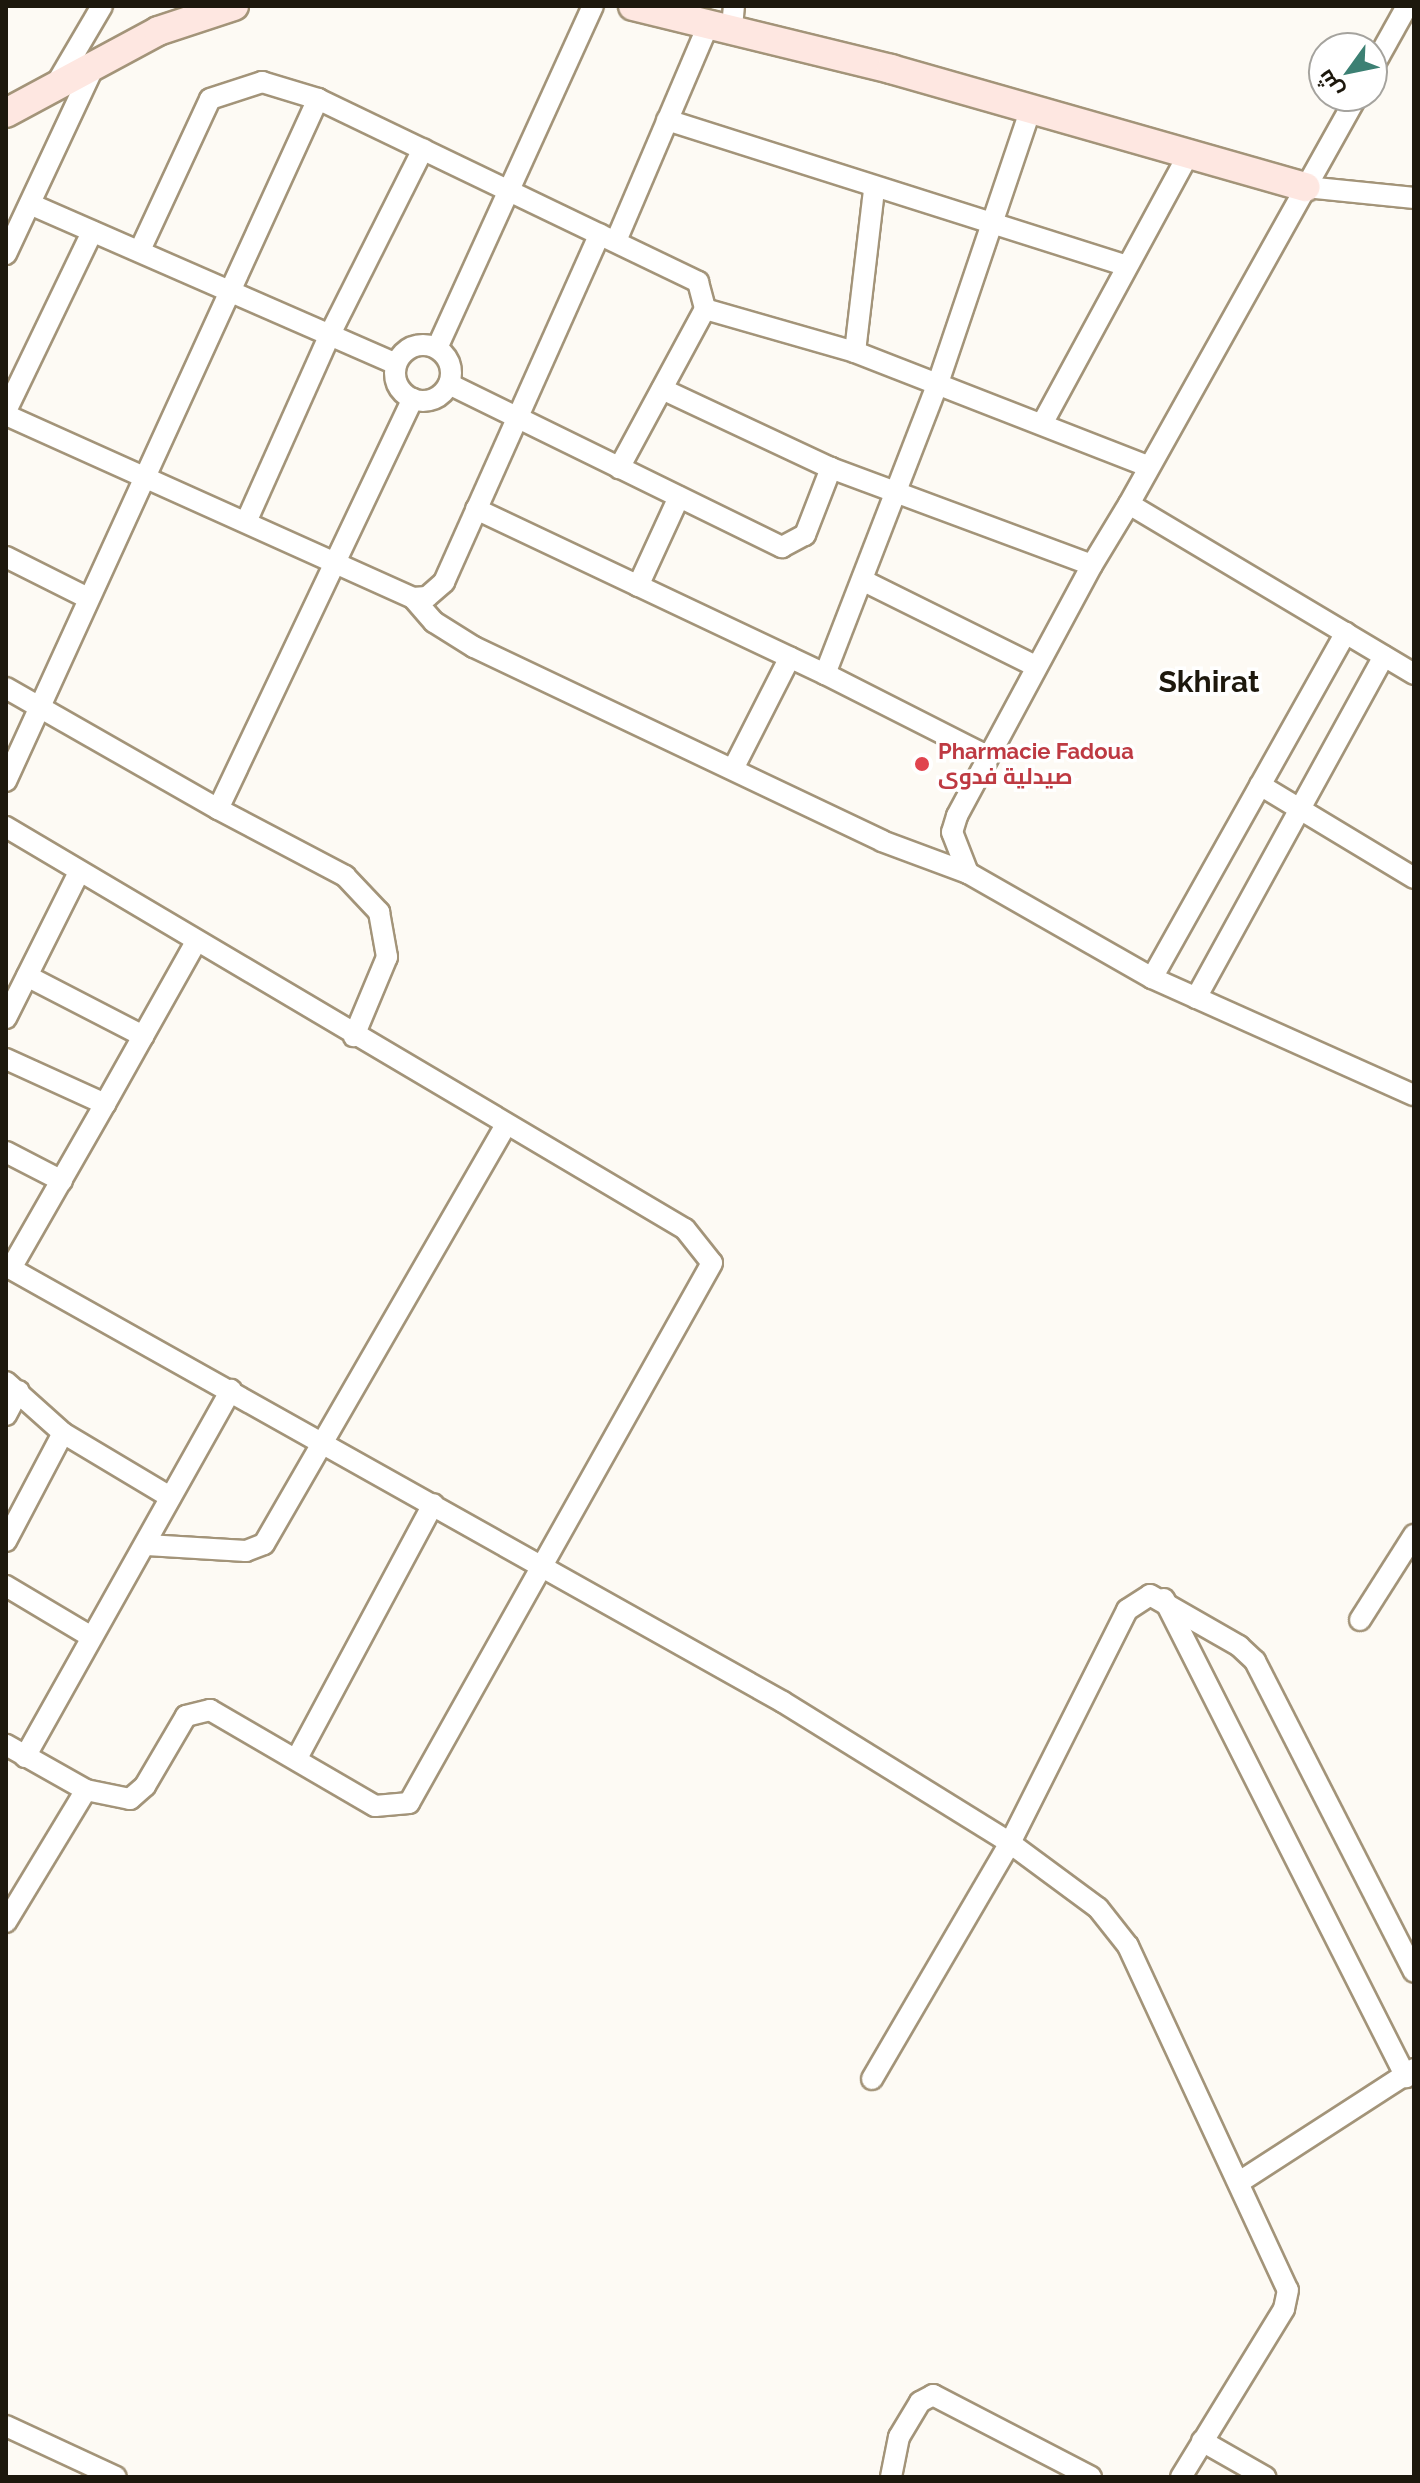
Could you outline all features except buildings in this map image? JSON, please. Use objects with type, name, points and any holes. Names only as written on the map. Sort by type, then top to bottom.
[{"type":"street","points":[[58,81],[102,6]]},
{"type":"street","points":[[6,113],[58,81],[158,31],[234,6]]},
{"type":"street","points":[[437,348],[593,6]]},
{"type":"street","points":[[633,6],[725,19],[1306,187],[1414,198]]},
{"type":"street","points":[[1388,40],[1407,6]]},
{"type":"street","points":[[413,598],[427,597],[444,582],[516,419],[667,120],[725,19]]},
{"type":"street","points":[[6,254],[96,62]]},
{"type":"street","points":[[140,250],[210,99],[262,82],[318,99],[608,238],[687,272],[698,282],[705,309],[619,468]]},
{"type":"street","points":[[6,781],[144,476],[235,290],[318,99]]},
{"type":"street","points":[[825,674],[938,383],[1031,109]]},
{"type":"street","points":[[968,873],[952,832],[985,755],[1348,112]]},
{"type":"street","points":[[667,120],[874,190],[1126,266]]},
{"type":"street","points":[[246,522],[330,334],[423,149]]},
{"type":"street","points":[[1042,424],[1190,151]]},
{"type":"street","points":[[855,352],[874,190]]},
{"type":"street","points":[[30,204],[235,290],[396,364]]},
{"type":"street","points":[[92,232],[6,413],[413,598],[434,622],[474,647],[734,767],[882,841],[968,873],[1152,978],[1414,1095]]},
{"type":"street","points":[[705,309],[855,352],[1147,466]]},
{"type":"street","points":[[413,346],[437,348],[450,364],[449,384],[434,399],[413,399],[402,391],[396,364],[413,346]]},
{"type":"street","points":[[449,384],[516,419],[789,547],[805,535],[831,468]]},
{"type":"street","points":[[662,389],[831,468],[899,489],[1092,565]]},
{"type":"street","points":[[218,809],[338,564],[413,399]]},
{"type":"street","points":[[638,586],[679,497]]},
{"type":"street","points":[[1129,504],[1414,674]]},
{"type":"street","points":[[476,509],[790,657],[985,755]]},
{"type":"street","points":[[6,557],[88,598]]},
{"type":"street","points":[[862,580],[1035,666]]},
{"type":"street","points":[[1152,978],[1346,633]]},
{"type":"street","points":[[1196,998],[1384,656]]},
{"type":"street","points":[[734,767],[790,657]]},
{"type":"street","points":[[6,688],[218,809],[345,876],[379,912],[387,957],[354,1036]]},
{"type":"street","points":[[1260,785],[1414,878]]},
{"type":"street","points":[[6,827],[505,1127],[685,1229],[712,1263],[409,1803],[375,1806],[210,1710],[198,1710],[186,1716],[138,1794],[130,1799],[86,1790],[6,1745]]},
{"type":"street","points":[[6,1018],[79,872]]},
{"type":"street","points":[[196,942],[62,1181],[9,1267],[783,1702],[1010,1843],[1098,1908],[1128,1946],[1241,2181],[1288,2290],[1284,2309],[1181,2477]]},
{"type":"street","points":[[27,976],[143,1036]]},
{"type":"street","points":[[6,1059],[105,1104]]},
{"type":"street","points":[[147,1545],[255,1550],[270,1535],[505,1127]]},
{"type":"street","points":[[6,1152],[62,1181]]},
{"type":"street","points":[[12,1386],[63,1433],[170,1497]]},
{"type":"street","points":[[6,1415],[12,1386]]},
{"type":"street","points":[[25,1757],[90,1636],[147,1545],[170,1497],[231,1390]]},
{"type":"street","points":[[6,1541],[63,1433]]},
{"type":"street","points":[[297,1758],[433,1504]]},
{"type":"street","points":[[1360,1620],[1414,1535]]},
{"type":"street","points":[[6,1586],[90,1636]]},
{"type":"street","points":[[872,2079],[1010,1843],[1127,1610],[1150,1595],[1164,1599],[1255,1661],[1414,1972]]},
{"type":"street","points":[[1164,1599],[1410,2073],[1241,2181]]},
{"type":"street","points":[[6,1922],[86,1790]]},
{"type":"street","points":[[891,2477],[899,2437],[920,2402],[933,2395],[1091,2477]]},
{"type":"street","points":[[6,2426],[116,2477]]},
{"type":"street","points":[[1202,2441],[1265,2477]]},
{"type":"place","name":"Pharmacie Fadoua صيدلية فدوى","points":[[922,764]]},
{"type":"district","name":"Skhirat","points":[[1209,682]]}]
